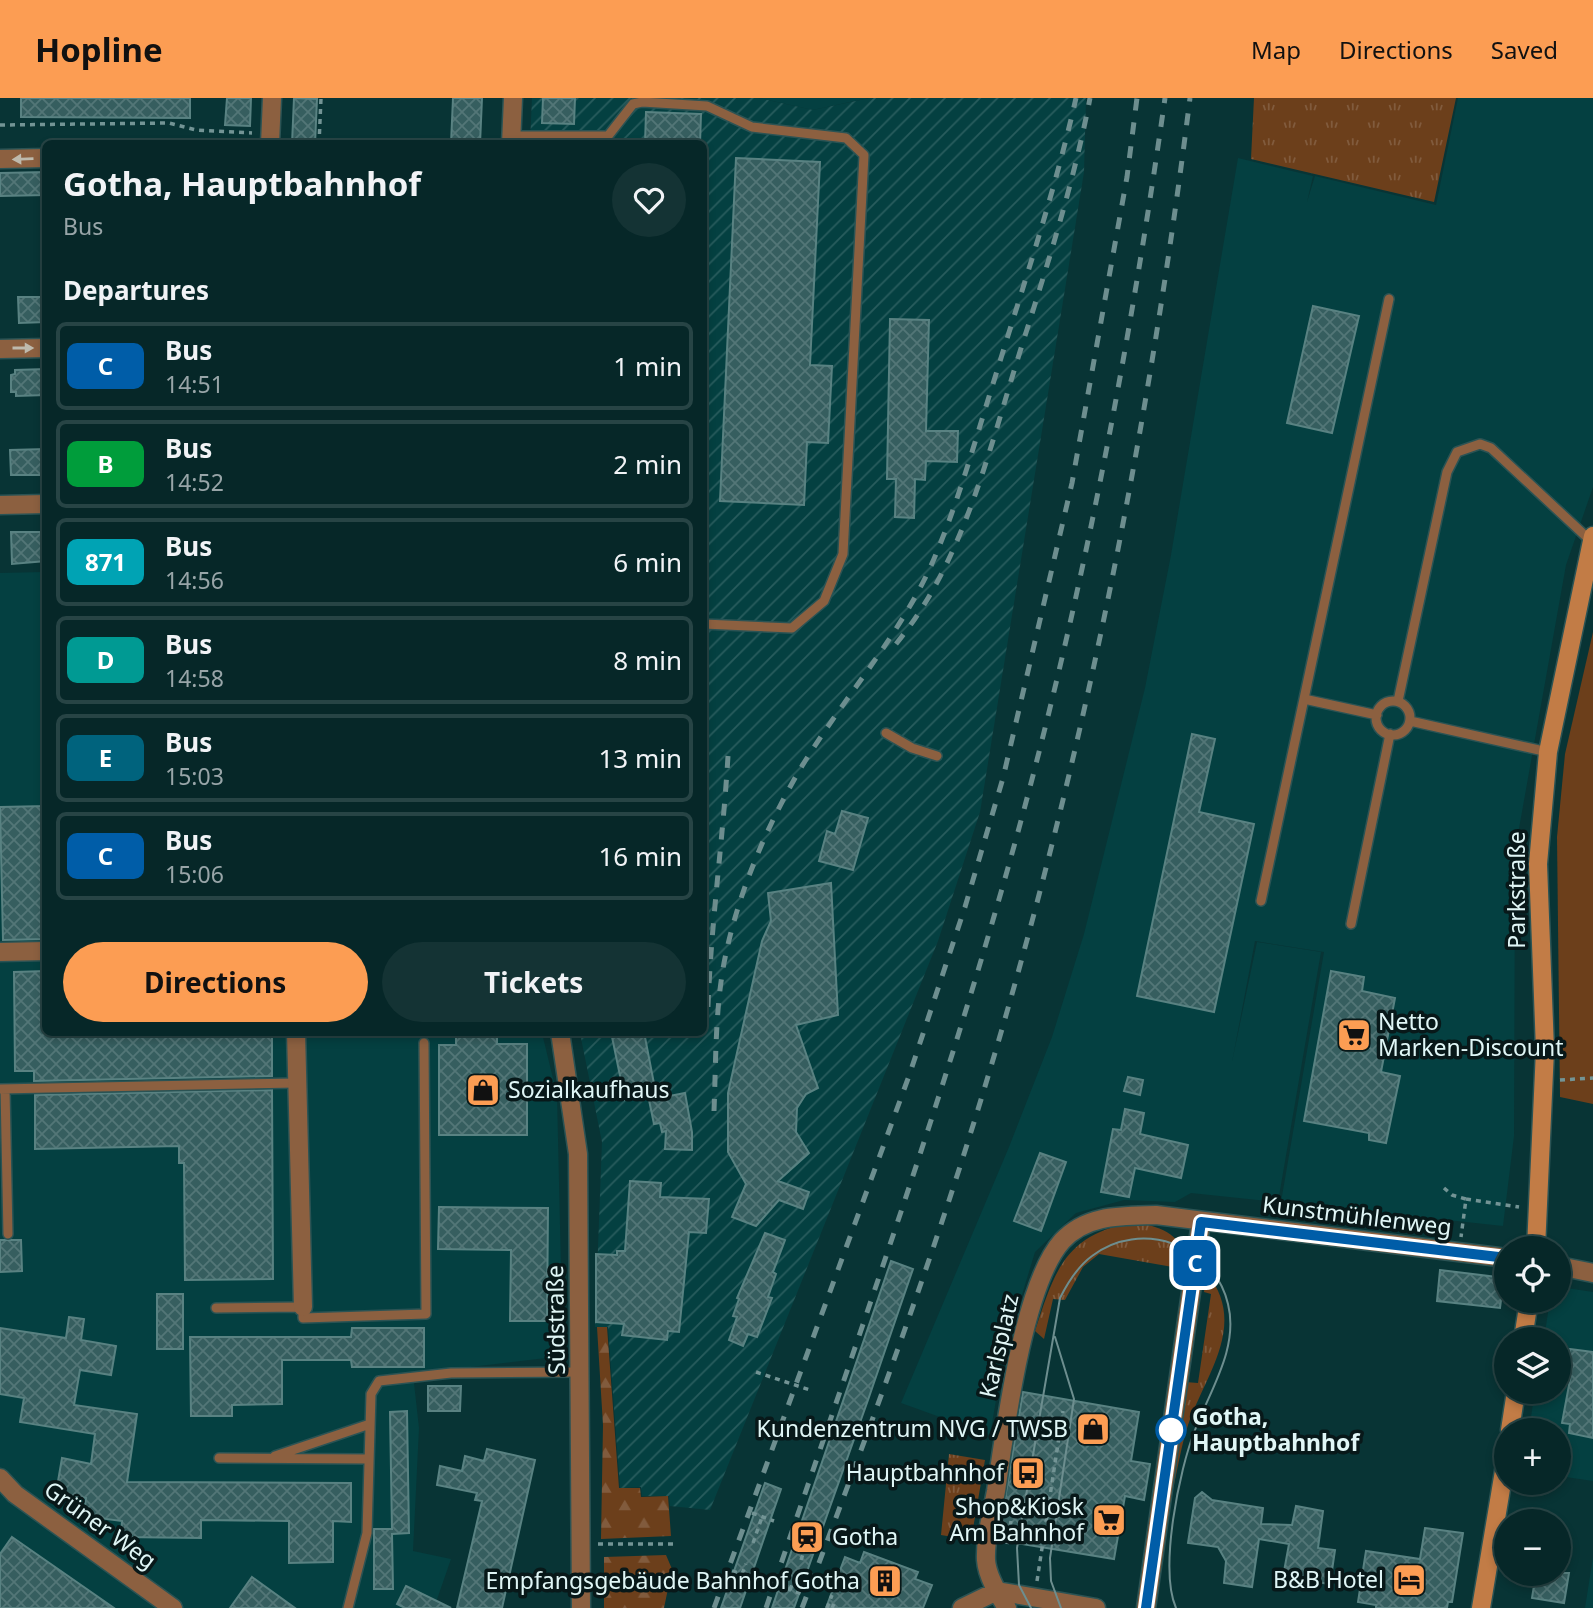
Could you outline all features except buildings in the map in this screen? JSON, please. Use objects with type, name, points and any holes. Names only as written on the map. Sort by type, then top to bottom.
[{"type":"street","points":[[270,139],[272,98]]},
{"type":"street","points":[[511,140],[513,98]]},
{"type":"street","points":[[0,159],[42,158]]},
{"type":"street","points":[[0,348],[42,348]]},
{"type":"street","points":[[0,505],[42,504]]},
{"type":"street","name":"Parkstraße","points":[[1537,1236],[1544,1081],[1538,864],[1548,752],[1592,539]]},
{"type":"street","points":[[0,952],[42,951]]},
{"type":"street","points":[[296,1036],[303,1307]]},
{"type":"street","name":"Südstraße","points":[[561,1036],[578,1154],[581,1608]]},
{"type":"street","name":"Karlsplatz","points":[[1007,1608],[997,1591],[986,1560],[1002,1449],[1036,1290],[1052,1256],[1063,1240],[1101,1217],[1156,1215],[1201,1222]]},
{"type":"street","points":[[1146,1608],[1201,1222]]},
{"type":"street","name":"Kunstmühlenweg","points":[[1201,1222],[1494,1256]]},
{"type":"street","points":[[1571,1268],[1593,1273]]},
{"type":"street","name":"Grüner Weg","points":[[0,1478],[15,1494],[173,1608]]},
{"type":"street","points":[[1481,1608],[1500,1495]]},
{"type":"street","points":[[961,1608],[997,1591],[1096,1608]]},
{"type":"lane","points":[[511,140],[608,136],[633,104],[642,102],[707,106],[752,127],[846,138],[864,155],[843,554],[824,601],[792,628],[707,624]]},
{"type":"lane","points":[[1261,901],[1389,299]]},
{"type":"lane","points":[[1398,701],[1447,472],[1457,452],[1480,443],[1491,448],[1592,539]]},
{"type":"lane","points":[[1304,699],[1377,715]]},
{"type":"lane","points":[[1398,701],[1408,709],[1410,721],[1405,731],[1390,734],[1379,727],[1377,715],[1384,703],[1398,701]]},
{"type":"lane","points":[[1410,721],[1548,752]]},
{"type":"lane","points":[[886,733],[912,748],[937,756]]},
{"type":"lane","points":[[1351,924],[1390,734]]},
{"type":"lane","points":[[216,1308],[303,1307],[303,1318],[426,1314],[424,1043]]},
{"type":"lane","points":[[8,1234],[3,1089],[298,1083]]},
{"type":"lane","points":[[348,1608],[367,1533],[371,1394],[379,1381],[451,1373],[581,1373]]},
{"type":"lane","points":[[269,1458],[370,1424]]},
{"type":"lane","points":[[219,1458],[369,1459]]},
{"type":"path","points":[[319,140],[321,98]]},
{"type":"path","points":[[0,125],[169,123],[195,130],[270,139]]},
{"type":"path","points":[[1544,1081],[1593,1077]]},
{"type":"path","points":[[1444,1188],[1452,1195],[1466,1199],[1515,1209],[1539,1209]]},
{"type":"path","points":[[1458,1252],[1466,1199]]},
{"type":"path","points":[[756,1372],[810,1390],[809,1392]]},
{"type":"path","points":[[1034,1597],[1063,1411]]},
{"type":"path","points":[[752,1513],[774,1521]]},
{"type":"path","points":[[753,1543],[762,1517]]},
{"type":"path","points":[[796,1528],[823,1538]]},
{"type":"path","points":[[801,1560],[810,1533]]},
{"type":"path","points":[[582,1545],[673,1544]]},
{"type":"path","points":[[742,1574],[746,1564]]},
{"type":"path","points":[[732,1571],[754,1578]]},
{"type":"path","points":[[790,1590],[793,1581]]},
{"type":"path","points":[[777,1585],[802,1594]]},
{"type":"path","points":[[831,1607],[832,1595]]},
{"type":"shaded area","points":[[532,98],[758,98],[813,110],[870,98],[1086,98],[1084,172],[980,812],[938,941],[710,1510],[670,1506],[669,1496],[642,1496],[641,1487],[620,1488],[608,1327],[595,1327],[602,1142],[581,1036],[707,1036],[707,140],[530,140]]},
{"type":"shaded area","points":[[758,98],[869,98],[813,110]]},
{"type":"shaded area","points":[[1458,98],[1593,98],[1593,487],[1566,565],[1515,851],[1514,1136],[1503,1226],[1281,1202],[1324,952],[1255,941],[1232,1062],[1257,942],[1321,952],[1278,1202],[1191,1193],[1175,1202],[1124,1200],[1076,1213],[1035,1252],[1004,1354],[990,1435],[901,1403],[1009,1147],[1052,1037],[1084,934],[1145,688],[1171,555],[1238,158],[1313,176],[1307,202],[1315,176],[1436,205]]},
{"type":"shaded area","points":[[42,572],[42,1036],[543,1036],[557,1095],[563,1356],[413,1374],[419,1428],[413,1551],[451,1559],[434,1608],[0,1608],[0,573]]},
{"type":"shaded area","points":[[1571,1289],[1593,1292],[1593,1481],[1571,1478],[1571,1418],[1531,1418],[1533,1404],[1571,1404],[1571,1327],[1546,1327],[1548,1313],[1571,1313]]},
{"type":"shaded area","points":[[1593,1557],[1593,1608],[1585,1608]]},
{"type":"green space","points":[[1254,98],[1456,98],[1434,202],[1251,159]]},
{"type":"green space","points":[[1593,632],[1593,1104],[1560,1097],[1557,837],[1565,754]]},
{"type":"green space","points":[[1135,1222],[1171,1235],[1181,1248],[1184,1269],[1099,1254],[1083,1267],[1065,1300],[1053,1299],[1044,1339],[1035,1331],[1049,1290],[1066,1258],[1093,1236]]},
{"type":"green space","points":[[1207,1273],[1219,1292],[1224,1311],[1224,1330],[1213,1368],[1188,1425],[1173,1489],[1169,1489],[1185,1382],[1198,1383],[1211,1294],[1204,1292]]},
{"type":"green space","points":[[597,1327],[607,1327],[619,1488],[640,1488],[641,1497],[668,1496],[671,1536],[601,1539],[603,1425]]},
{"type":"green space","points":[[949,1454],[985,1460],[971,1540],[941,1535]]},
{"type":"green space","points":[[666,1555],[672,1569],[664,1608],[604,1608],[604,1557]]},
{"type":"tram line","points":[[1031,1608],[1019,1585],[1017,1548],[1060,1298],[1073,1275],[1092,1256],[1111,1245],[1132,1239],[1152,1239],[1173,1244],[1208,1266],[1220,1283],[1228,1304],[1230,1320],[1226,1353],[1189,1448],[1177,1494],[1170,1545],[1171,1591],[1176,1608]]},
{"type":"tram line","points":[[1055,1337],[1074,1399],[1050,1558],[1051,1581],[1061,1608]]},
{"type":"railway","points":[[714,1111],[721,981],[745,886],[765,836],[802,766],[886,644],[930,568],[966,471],[1039,235],[1076,98]]},
{"type":"railway","points":[[896,644],[939,579],[970,507],[1058,229],[1090,98]]},
{"type":"railway","points":[[714,1608],[909,1076],[965,907],[1003,778],[1072,483],[1127,177],[1137,98]]},
{"type":"railway","points":[[766,1608],[942,1088],[1023,813],[1095,509],[1133,304],[1165,98]]},
{"type":"railway","points":[[802,1608],[935,1242],[975,1119],[1046,868],[1077,741],[1130,485],[1153,356],[1190,98]]},
{"type":"railway","points":[[708,1007],[728,756]]},
{"type":"bus line","name":"C","points":[[1146,1608],[1201,1222],[1494,1256]]},
{"type":"place","name":"Netto Marken-Discount","points":[[1354,1035]]},
{"type":"place","name":"Sozialkaufhaus","points":[[483,1090]]},
{"type":"place","name":"Kundenzentrum NVG / TWSB","points":[[1093,1429]]},
{"type":"place","name":"Gotha, Hauptbahnhof","points":[[1171,1430]]},
{"type":"place","name":"Hauptbahnhof","points":[[1028,1473]]},
{"type":"place","name":"Shop&Kiosk Am Bahnhof","points":[[1109,1520]]},
{"type":"place","name":"Gotha","points":[[807,1537]]},
{"type":"place","name":"B&B Hotel","points":[[1409,1580]]},
{"type":"place","name":"Empfangsgebäude Bahnhof Gotha","points":[[885,1581]]}]
